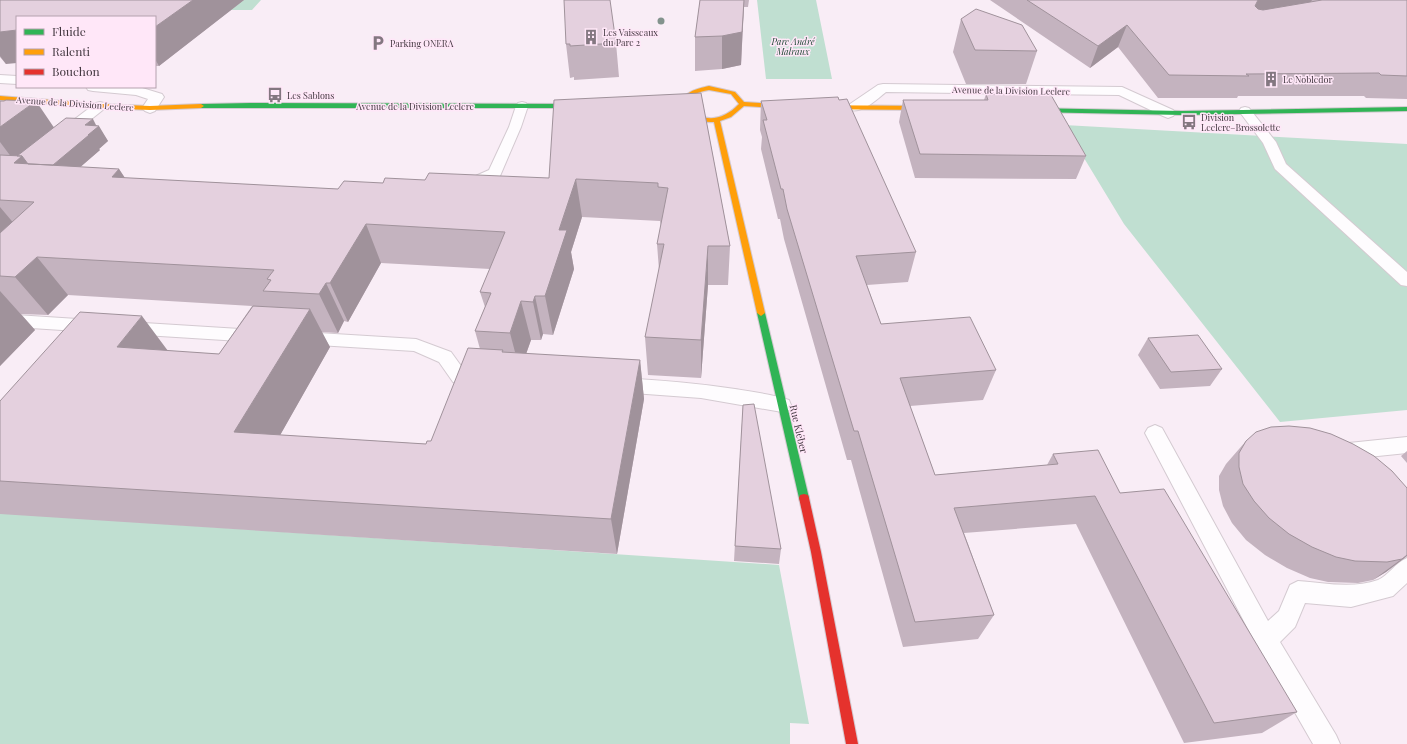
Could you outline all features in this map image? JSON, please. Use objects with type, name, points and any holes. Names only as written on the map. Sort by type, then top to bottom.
[{"type":"street","name":"Avenue de la Division Leclerc","points":[[0,79],[16,80]]},
{"type":"street","name":"Avenue de la Division Leclerc","points":[[104,88],[137,91],[154,102]]},
{"type":"street","points":[[709,88],[731,92],[739,97],[742,104],[738,112],[729,117],[717,120],[692,116],[677,106],[688,94],[709,88]]},
{"type":"street","name":"Avenue de la Division Leclerc","points":[[855,107],[883,88],[1122,91],[1168,113]]},
{"type":"street","name":"Avenue de la Division Leclerc","points":[[0,98],[100,106],[154,102],[250,105],[589,106]]},
{"type":"street","points":[[742,104],[796,107],[941,108]]},
{"type":"street","name":"Avenue de la Division Leclerc","points":[[1020,110],[1168,113],[1407,109]]},
{"type":"street","name":"Avenue de la Division Leclerc","points":[[1311,111],[1407,117]]},
{"type":"street","name":"Rue Kléber","points":[[717,120],[816,552],[852,744]]},
{"type":"lane","points":[[55,141],[100,106]]},
{"type":"lane","points":[[455,188],[471,184],[495,173],[515,127],[522,106]]},
{"type":"lane","points":[[1245,111],[1269,142],[1280,166],[1407,281]]},
{"type":"lane","points":[[0,320],[416,345],[445,357],[459,377],[499,379]]},
{"type":"lane","points":[[601,384],[672,387],[749,397],[782,404]]},
{"type":"lane","points":[[1156,433],[1266,640],[1327,744]]},
{"type":"lane","points":[[1361,470],[1338,451],[1407,445]]},
{"type":"lane","points":[[1266,640],[1287,619],[1298,592],[1351,596],[1385,589],[1407,568]]},
{"type":"green space","points":[[233,0],[261,0],[252,10],[230,10]]},
{"type":"green space","name":"Parc André Malraux","points":[[757,0],[816,0],[832,79],[766,79]]},
{"type":"green space","points":[[1064,125],[1407,144],[1407,410],[1280,422],[1124,224]]},
{"type":"green space","points":[[0,513],[779,565],[809,724],[790,723],[790,744],[0,744]]},
{"type":"building","points":[[0,0],[193,0],[156,26],[156,16],[16,16],[16,30],[0,32]]},
{"type":"building","points":[[564,0],[610,0],[616,43],[570,46],[570,44],[566,44]]},
{"type":"building","points":[[700,0],[744,0],[742,32],[722,36],[695,37]]},
{"type":"building","points":[[1027,0],[1258,0],[1255,6],[1258,9],[1263,10],[1322,0],[1407,0],[1407,76],[1381,75],[1379,73],[1246,74],[1249,76],[1169,75],[1127,25],[1098,46]]},
{"type":"building","points":[[976,9],[1022,25],[1037,51],[975,50],[961,19]]},
{"type":"building","points":[[701,93],[730,246],[708,246],[701,340],[645,337],[664,244],[657,244],[668,188],[658,187],[658,183],[576,179],[559,230],[567,230],[545,296],[535,296],[533,302],[521,301],[510,333],[475,331],[491,293],[480,292],[505,232],[366,224],[330,283],[326,283],[319,294],[263,291],[271,280],[267,279],[274,270],[37,257],[15,277],[0,276],[0,233],[34,202],[0,200],[0,155],[22,156],[14,163],[119,169],[112,177],[338,189],[344,181],[383,183],[385,178],[425,180],[429,173],[549,178],[554,100]]},
{"type":"building","points":[[986,94],[1051,95],[1086,156],[920,154],[903,100],[988,100]]},
{"type":"building","points":[[838,97],[839,100],[847,99],[916,252],[856,256],[881,324],[970,317],[996,370],[900,378],[935,475],[1058,464],[1053,454],[1098,450],[1120,493],[1164,489],[1297,712],[1214,723],[1095,496],[954,508],[994,615],[915,622],[858,431],[854,431],[787,209],[783,189],[781,189],[763,120],[767,120],[761,101]]},
{"type":"building","points":[[0,101],[36,101],[0,127]]},
{"type":"building","points":[[66,118],[93,119],[85,125],[99,126],[53,165],[28,164],[22,156],[17,156]]},
{"type":"building","points":[[253,306],[310,309],[234,432],[426,444],[427,441],[431,441],[468,348],[503,350],[502,352],[640,360],[611,519],[0,481],[0,401],[80,312],[142,316],[117,347],[219,354]]},
{"type":"building","points":[[1198,335],[1222,369],[1171,372],[1148,338]]},
{"type":"building","points":[[754,404],[781,549],[735,546],[743,405]]},
{"type":"building","points":[[1289,426],[1310,428],[1331,434],[1374,456],[1392,471],[1407,488],[1407,555],[1402,559],[1387,562],[1355,561],[1336,557],[1312,547],[1289,534],[1269,518],[1254,501],[1243,484],[1239,467],[1239,453],[1246,441],[1256,432],[1271,427]]},
{"type":"traffic: fast","points":[[201,106],[582,106]]},
{"type":"traffic: fast","points":[[1031,110],[1182,113],[1407,109]]},
{"type":"traffic: fast","points":[[761,313],[804,498]]},
{"type":"traffic: slow","points":[[709,88],[733,93],[742,104],[736,111],[728,116],[712,120],[695,117],[681,106],[688,95],[709,88]]},
{"type":"traffic: slow","points":[[0,98],[100,106],[150,108],[201,106]]},
{"type":"traffic: slow","points":[[742,104],[796,107],[931,108]]},
{"type":"traffic: slow","points":[[717,120],[761,313]]},
{"type":"traffic: jam","points":[[804,498],[816,552],[852,744]]},
{"type":"place","name":"Les Vaisseaux du Parc 2","points":[[591,37]]},
{"type":"place","name":"Parking ONERA","points":[[378,43]]},
{"type":"place","name":"Le Nobledor","points":[[1271,79]]},
{"type":"place","name":"Les Sablons","points":[[275,95]]},
{"type":"place","name":"Division Leclerc–Brossolette","points":[[1189,122]]}]
